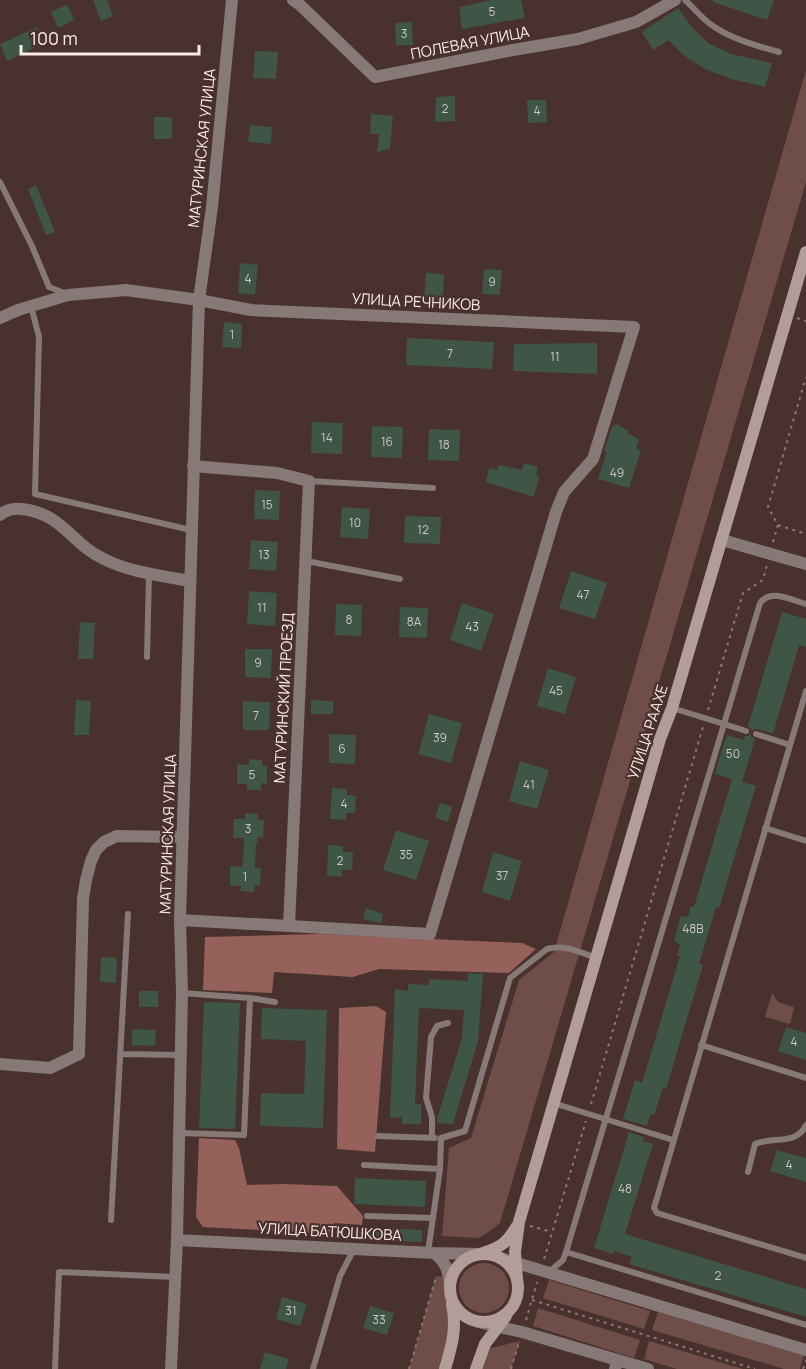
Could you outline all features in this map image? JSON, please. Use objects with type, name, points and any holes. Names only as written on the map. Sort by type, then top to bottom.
[{"type":"main road","name":"УЛИЦА РААХЕ","points":[[519,1222],[660,739],[672,708],[801,283],[806,252]]},
{"type":"main road","points":[[445,1369],[453,1343],[455,1326],[450,1291],[453,1273],[460,1263],[470,1257],[496,1249],[504,1244],[519,1222]]},
{"type":"main road","points":[[476,1369],[485,1344],[516,1299],[518,1286],[516,1252],[519,1222]]},
{"type":"main road","points":[[481,1254],[500,1258],[511,1267],[517,1279]]},
{"type":"main road","points":[[450,1291],[453,1303],[461,1313],[472,1320],[492,1322],[509,1311]]},
{"type":"street","name":"МАТУРИНСКАЯ УЛИЦА","points":[[171,1369],[176,1277],[182,993],[180,920],[199,300],[212,207],[232,0]]},
{"type":"street","name":"ПОЛЕВАЯ УЛИЦА","points":[[297,3],[375,77],[578,39],[636,22],[675,0]]},
{"type":"street","points":[[0,318],[18,310],[68,295],[126,290],[199,300]]},
{"type":"street","name":"УЛИЦА РЕЧНИКОВ","points":[[199,300],[251,310],[634,327],[593,459],[564,492],[556,512],[430,934],[289,926]]},
{"type":"street","points":[[193,466],[277,473],[309,481]]},
{"type":"street","name":"МАТУРИНСКИЙ ПРОЕЗД","points":[[289,926],[309,481]]},
{"type":"street","points":[[0,515],[15,509],[48,516],[105,560],[149,574],[190,581]]},
{"type":"street","points":[[722,540],[806,564]]},
{"type":"street","points":[[0,1064],[50,1068],[79,1054],[83,899],[91,861],[96,850],[104,842],[117,836],[183,837]]},
{"type":"street","points":[[180,920],[289,926]]},
{"type":"street","name":"УЛИЦА БАТЮШКОВА","points":[[177,1240],[481,1254]]},
{"type":"street","points":[[431,1253],[447,1267],[450,1291]]},
{"type":"street","points":[[500,1258],[806,1350]]},
{"type":"street","points":[[478,1322],[522,1332],[616,1365],[648,1369]]},
{"type":"lane","points":[[685,0],[712,26],[734,37],[779,52]]},
{"type":"lane","points":[[0,182],[32,246],[49,287],[68,295]]},
{"type":"lane","points":[[31,306],[39,337],[35,494],[191,530]]},
{"type":"lane","points":[[309,481],[433,488]]},
{"type":"lane","points":[[305,560],[400,579]]},
{"type":"lane","points":[[147,657],[149,574]]},
{"type":"lane","points":[[545,1271],[563,1260],[566,1252],[760,603],[764,598],[774,595],[806,604]]},
{"type":"lane","points":[[806,690],[654,1208],[657,1213],[806,1258]]},
{"type":"lane","points":[[672,708],[746,731]]},
{"type":"lane","points":[[756,734],[790,745]]},
{"type":"lane","points":[[765,828],[806,841]]},
{"type":"lane","points":[[111,1220],[128,914]]},
{"type":"lane","points":[[378,1136],[441,1138],[465,1131],[510,978],[547,949],[554,947],[564,947],[596,958]]},
{"type":"lane","points":[[182,993],[275,1002]]},
{"type":"lane","points":[[179,1132],[244,1135],[250,998]]},
{"type":"lane","points":[[432,1138],[432,1117],[426,1098],[431,1037],[437,1026],[448,1023]]},
{"type":"lane","points":[[702,1045],[806,1078]]},
{"type":"lane","points":[[120,1054],[180,1055]]},
{"type":"lane","points":[[553,1103],[673,1140]]},
{"type":"lane","points":[[748,1172],[755,1144],[762,1141],[790,1139],[800,1134],[806,1125]]},
{"type":"lane","points":[[431,1253],[441,1138]]},
{"type":"lane","points":[[364,1165],[440,1169]]},
{"type":"lane","points":[[366,1216],[433,1218]]},
{"type":"lane","points":[[314,1369],[340,1276],[354,1248]]},
{"type":"lane","points":[[566,1252],[806,1325]]},
{"type":"lane","points":[[55,1369],[59,1272],[176,1277]]},
{"type":"path","points":[[806,376],[768,507],[778,525],[806,534]]},
{"type":"path","points":[[511,1369],[532,1300],[545,1271],[552,1232],[742,592],[763,579],[778,525]]},
{"type":"path","points":[[519,1222],[552,1232]]},
{"type":"path","points":[[409,1369],[436,1276]]},
{"type":"path","points":[[532,1300],[755,1369]]},
{"type":"path","points":[[803,1369],[806,1359]]},
{"type":"shaded area","points":[[806,70],[806,182],[500,1223],[479,1238],[442,1236],[449,1148],[471,1138],[519,980],[554,952]]},
{"type":"shaded area","points":[[319,934],[522,943],[536,949],[509,973],[379,969],[353,977],[274,972],[272,993],[203,990],[205,937]]},
{"type":"shaded area","points":[[772,993],[778,1002],[794,1007],[790,1024],[765,1017]]},
{"type":"shaded area","points":[[376,1006],[386,1012],[375,1152],[337,1149],[339,1008]]},
{"type":"shaded area","points":[[199,1138],[235,1140],[239,1148],[247,1185],[337,1186],[363,1216],[362,1225],[334,1223],[334,1234],[203,1227],[196,1217]]},
{"type":"shaded area","points":[[479,1263],[489,1263],[502,1270],[509,1283],[509,1293],[502,1306],[489,1313],[479,1313],[470,1309],[463,1302],[459,1293],[459,1283],[463,1274],[470,1267]]},
{"type":"shaded area","points":[[436,1276],[451,1278],[450,1291],[455,1318],[442,1369],[409,1369]]},
{"type":"shaded area","points":[[549,1280],[650,1311],[644,1329],[543,1298]]},
{"type":"shaded area","points":[[538,1308],[640,1340],[634,1358],[533,1326]]},
{"type":"shaded area","points":[[658,1312],[804,1355],[800,1369],[784,1369],[652,1330]]},
{"type":"shaded area","points":[[520,1341],[511,1369],[473,1369],[478,1351]]},
{"type":"shaded area","points":[[649,1341],[743,1369],[677,1369],[644,1359]]},
{"type":"building","points":[[93,0],[107,0],[113,16],[101,21]]},
{"type":"building","points":[[491,0],[521,0],[525,18],[462,29],[459,7]]},
{"type":"building","points":[[713,0],[774,0],[767,20],[713,2]]},
{"type":"building","points":[[67,4],[74,20],[58,28],[51,12]]},
{"type":"building","points":[[678,8],[691,26],[708,43],[731,54],[772,63],[765,87],[731,79],[707,70],[686,57],[668,40],[653,50],[642,32]]},
{"type":"building","points":[[412,22],[413,45],[396,45],[395,23]]},
{"type":"building","points":[[37,27],[44,43],[7,61],[0,44]]},
{"type":"building","points":[[255,51],[278,52],[276,79],[253,78]]},
{"type":"building","points":[[455,96],[455,121],[435,122],[436,97]]},
{"type":"building","points":[[527,100],[546,100],[547,122],[528,123]]},
{"type":"building","points":[[371,114],[393,116],[390,149],[377,152],[379,134],[370,134]]},
{"type":"building","points":[[154,117],[172,117],[172,139],[154,139]]},
{"type":"building","points":[[250,125],[272,127],[271,144],[248,142]]},
{"type":"building","points":[[36,185],[55,232],[46,235],[28,189]]},
{"type":"building","points":[[240,263],[258,265],[255,295],[238,293]]},
{"type":"building","points":[[484,269],[502,270],[500,295],[482,294]]},
{"type":"building","points":[[426,273],[444,274],[443,299],[424,298]]},
{"type":"building","points":[[224,322],[242,324],[241,348],[222,347]]},
{"type":"building","points":[[407,338],[494,342],[492,369],[406,365]]},
{"type":"building","points":[[597,343],[597,374],[513,371],[514,344]]},
{"type":"building","points":[[312,422],[343,423],[342,454],[311,453]]},
{"type":"building","points":[[616,424],[628,430],[628,434],[639,439],[636,449],[641,450],[629,488],[598,479],[607,452],[604,451],[612,427]]},
{"type":"building","points":[[372,426],[403,427],[402,458],[371,457]]},
{"type":"building","points":[[429,429],[460,430],[459,461],[428,460]]},
{"type":"building","points":[[524,463],[538,467],[536,475],[539,477],[534,497],[486,482],[489,468],[497,470],[499,465],[522,470]]},
{"type":"building","points":[[255,490],[280,491],[279,520],[254,519]]},
{"type":"building","points":[[342,507],[370,509],[368,539],[340,537]]},
{"type":"building","points":[[405,516],[441,517],[440,544],[404,543]]},
{"type":"building","points":[[251,540],[278,542],[276,571],[249,569]]},
{"type":"building","points":[[571,571],[607,583],[595,619],[559,608]]},
{"type":"building","points":[[249,591],[277,593],[275,626],[247,624]]},
{"type":"building","points":[[462,603],[494,614],[481,651],[450,640]]},
{"type":"building","points":[[336,604],[362,605],[361,636],[335,635]]},
{"type":"building","points":[[400,607],[428,608],[427,638],[399,637]]},
{"type":"building","points":[[782,612],[806,619],[806,647],[799,645],[773,734],[757,729],[751,732],[748,726]]},
{"type":"building","points":[[80,622],[95,623],[93,659],[78,659]]},
{"type":"building","points":[[245,649],[272,649],[271,678],[245,677]]},
{"type":"building","points":[[548,668],[576,677],[565,714],[537,706]]},
{"type":"building","points":[[76,700],[91,701],[89,735],[74,735]]},
{"type":"building","points":[[311,700],[333,701],[333,714],[311,714]]},
{"type":"building","points":[[243,701],[270,702],[269,730],[243,730]]},
{"type":"building","points":[[429,714],[462,723],[451,763],[418,754]]},
{"type":"building","points":[[751,733],[755,739],[742,782],[756,786],[719,908],[716,907],[699,964],[703,965],[666,1089],[663,1088],[654,1115],[651,1114],[647,1126],[623,1119],[635,1080],[642,1083],[680,956],[677,956],[680,944],[674,941],[681,916],[688,917],[691,906],[694,907],[732,779],[715,774],[723,746],[727,735],[744,740],[745,736]]},
{"type":"building","points":[[329,734],[356,735],[355,764],[329,763]]},
{"type":"building","points":[[249,759],[262,760],[262,766],[267,766],[267,784],[261,783],[261,790],[247,790],[247,784],[237,784],[237,764],[249,765]]},
{"type":"building","points":[[520,761],[549,770],[537,809],[509,801]]},
{"type":"building","points":[[332,788],[347,789],[347,795],[356,796],[355,813],[346,813],[346,820],[330,819]]},
{"type":"building","points":[[440,803],[452,807],[448,822],[435,818]]},
{"type":"building","points":[[245,813],[258,814],[258,820],[264,820],[263,838],[258,837],[256,844],[255,868],[261,868],[260,885],[255,885],[254,892],[240,891],[241,886],[230,886],[230,866],[242,867],[243,861],[244,838],[233,838],[234,819],[245,819]]},
{"type":"building","points":[[396,830],[429,841],[416,880],[383,870]]},
{"type":"building","points":[[328,845],[343,846],[343,852],[353,852],[352,870],[342,870],[342,877],[327,876]]},
{"type":"building","points":[[493,852],[522,861],[510,901],[482,892]]},
{"type":"building","points":[[366,908],[383,914],[381,923],[363,919]]},
{"type":"building","points":[[101,957],[117,958],[116,983],[100,982]]},
{"type":"building","points":[[468,973],[483,974],[478,1041],[453,1124],[437,1123],[437,1119],[462,1038],[464,1010],[419,1008],[415,1104],[421,1104],[421,1124],[402,1124],[402,1117],[390,1118],[395,989],[408,991],[408,984],[429,985],[429,979],[468,981]]},
{"type":"building","points":[[139,991],[158,991],[158,1007],[139,1007]]},
{"type":"building","points":[[204,1002],[240,1003],[235,1129],[199,1128]]},
{"type":"building","points":[[262,1008],[327,1010],[323,1128],[260,1126],[261,1093],[304,1094],[306,1041],[261,1039]]},
{"type":"building","points":[[786,1027],[806,1033],[806,1060],[778,1051]]},
{"type":"building","points":[[132,1029],[156,1030],[155,1046],[132,1045]]},
{"type":"building","points":[[629,1132],[644,1137],[643,1141],[653,1144],[625,1234],[806,1289],[806,1317],[629,1264],[632,1257],[594,1248]]},
{"type":"building","points":[[777,1150],[806,1158],[806,1182],[770,1171]]},
{"type":"building","points":[[355,1178],[426,1181],[425,1207],[354,1204]]},
{"type":"building","points":[[351,1226],[422,1230],[422,1242],[351,1239]]},
{"type":"building","points":[[282,1297],[307,1304],[300,1326],[276,1319]]},
{"type":"building","points":[[370,1306],[394,1313],[387,1335],[363,1328]]},
{"type":"building","points":[[265,1352],[289,1359],[286,1369],[260,1369]]}]
